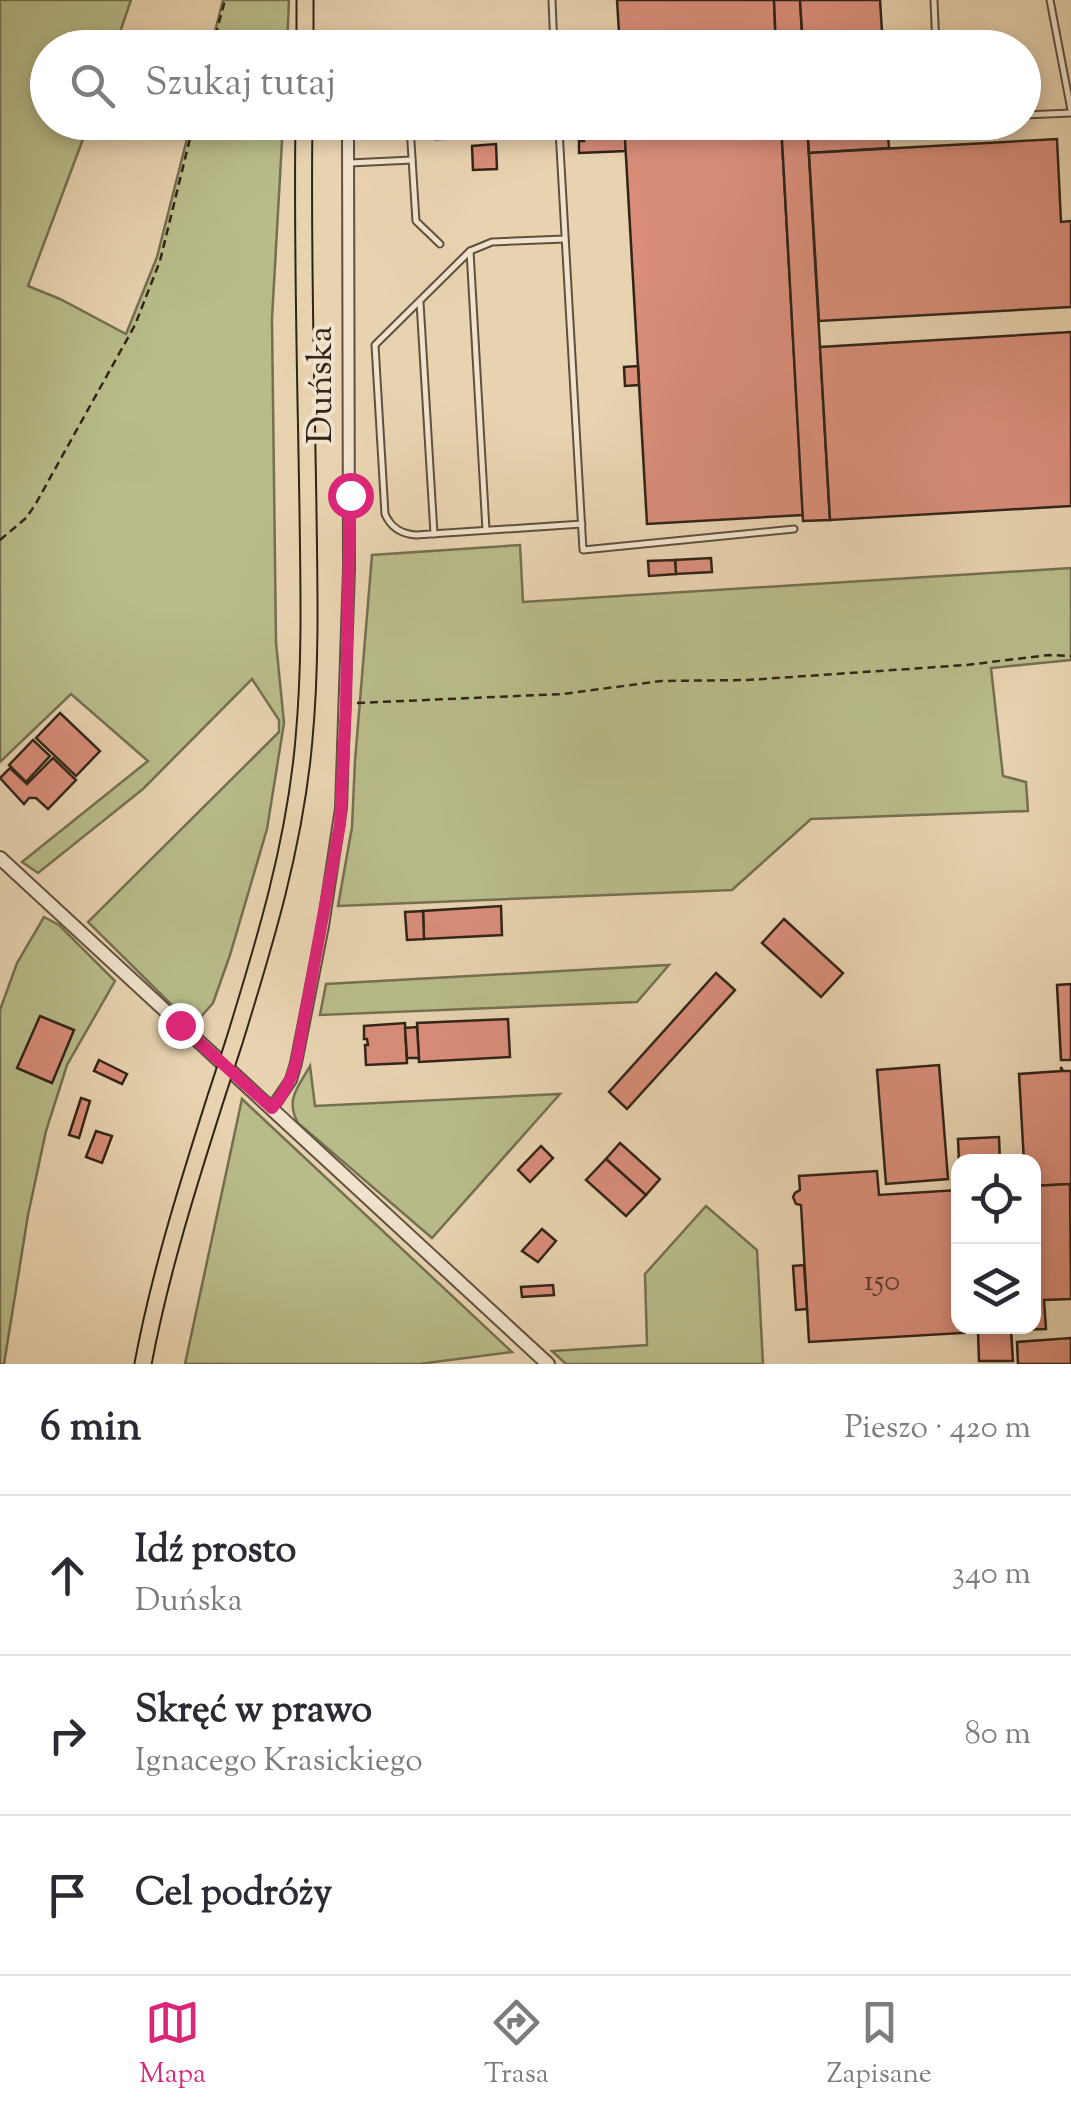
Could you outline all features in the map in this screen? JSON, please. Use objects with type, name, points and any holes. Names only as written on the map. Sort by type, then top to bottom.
[{"type":"main road","points":[[305,0],[305,30]]},
{"type":"main road","points":[[143,1364],[150,1323],[186,1193],[266,940],[294,820],[310,647],[304,140]]},
{"type":"street","name":"Duńska","points":[[272,1108],[291,1080],[296,1063],[340,824],[350,514],[348,140]]},
{"type":"street","points":[[0,858],[548,1364]]},
{"type":"lane","points":[[552,0],[553,30]]},
{"type":"lane","points":[[934,0],[935,30]]},
{"type":"lane","points":[[1041,114],[1071,111],[1050,0]]},
{"type":"lane","points":[[411,140],[416,221],[440,244]]},
{"type":"lane","points":[[560,140],[584,550],[794,528]]},
{"type":"lane","points":[[348,164],[412,160]]},
{"type":"lane","points":[[565,238],[482,244],[470,251],[375,345],[385,514],[393,527],[408,534],[582,524]]},
{"type":"lane","points":[[470,251],[486,530]]},
{"type":"lane","points":[[420,300],[434,534]]},
{"type":"path","points":[[217,30],[225,0]]},
{"type":"path","points":[[0,540],[35,506],[134,325],[160,261],[190,140]]},
{"type":"path","points":[[346,704],[563,694],[660,681],[748,680],[1071,656]]},
{"type":"green space","points":[[0,0],[131,0],[121,30],[30,30],[30,140],[83,140],[28,286],[126,334],[157,257],[187,140],[282,140],[272,319],[276,642],[284,723],[267,829],[230,955],[213,1003],[193,1026],[88,922],[279,732],[279,720],[252,679],[143,789],[38,873],[22,862],[148,761],[71,694],[0,762]]},
{"type":"green space","points":[[223,0],[289,0],[288,30],[215,30]]},
{"type":"green space","points":[[520,545],[523,602],[1071,568],[1071,660],[991,668],[1003,776],[1026,782],[1028,811],[811,819],[732,890],[338,906],[352,827],[372,555]]},
{"type":"green space","points":[[44,917],[59,925],[115,981],[67,1065],[46,1131],[4,1364],[0,1364],[0,1010],[17,963]]},
{"type":"green space","points":[[669,965],[637,1002],[320,1015],[326,984]]},
{"type":"green space","points":[[310,1066],[315,1106],[560,1094],[432,1238],[298,1123],[293,1100]]},
{"type":"green space","points":[[242,1099],[512,1352],[419,1364],[185,1364]]},
{"type":"green space","points":[[706,1206],[757,1250],[763,1364],[566,1364],[552,1351],[647,1345],[645,1274]]},
{"type":"building","points":[[617,0],[774,0],[775,30],[619,30]]},
{"type":"building","points":[[774,0],[800,0],[802,30],[775,30]]},
{"type":"building","points":[[800,0],[880,0],[882,30],[802,30]]},
{"type":"building","points":[[1057,139],[1061,222],[1071,221],[1071,307],[819,321],[809,153]]},
{"type":"building","points":[[625,140],[626,151],[579,153],[579,141]]},
{"type":"building","points":[[625,140],[782,140],[803,515],[647,524]]},
{"type":"building","points":[[782,140],[808,140],[830,520],[803,521]]},
{"type":"building","points":[[808,140],[888,140],[889,148],[809,153]]},
{"type":"building","points":[[496,144],[497,169],[473,170],[472,146]]},
{"type":"building","points":[[1071,332],[1071,506],[830,520],[820,347]]},
{"type":"building","points":[[638,366],[639,385],[625,386],[624,367]]},
{"type":"building","points":[[711,558],[712,572],[676,574],[675,560]]},
{"type":"building","points":[[675,560],[676,574],[649,576],[648,561]]},
{"type":"building","points":[[60,713],[100,751],[76,776],[36,738]]},
{"type":"building","points":[[33,740],[50,756],[26,782],[9,765]]},
{"type":"building","points":[[53,758],[76,780],[48,809],[36,798],[29,798],[24,804],[0,778],[10,768],[27,784]]},
{"type":"building","points":[[501,906],[502,935],[424,939],[423,911]]},
{"type":"building","points":[[423,911],[424,939],[407,940],[405,912]]},
{"type":"building","points":[[784,919],[843,973],[821,997],[762,943]]},
{"type":"building","points":[[716,973],[735,990],[627,1109],[609,1092]]},
{"type":"building","points":[[1071,984],[1071,1060],[1061,1060],[1057,985]]},
{"type":"building","points":[[40,1016],[74,1030],[52,1083],[17,1068]]},
{"type":"building","points":[[508,1019],[510,1057],[419,1062],[417,1023]]},
{"type":"building","points":[[405,1023],[407,1063],[366,1065],[368,1045],[364,1026]]},
{"type":"building","points":[[417,1027],[419,1058],[407,1058],[405,1028]]},
{"type":"building","points":[[99,1060],[127,1074],[122,1084],[94,1071]]},
{"type":"building","points":[[939,1065],[948,1179],[886,1184],[877,1070]]},
{"type":"building","points":[[1061,1067],[1071,1071],[1071,1209],[1070,1184],[1041,1186],[1041,1154],[1024,1154],[1019,1074],[1061,1071]]},
{"type":"building","points":[[81,1098],[90,1101],[79,1138],[69,1135]]},
{"type":"building","points":[[96,1131],[112,1136],[102,1163],[86,1157]]},
{"type":"building","points":[[999,1137],[1000,1154],[959,1154],[958,1139]]},
{"type":"building","points":[[620,1143],[660,1179],[646,1195],[606,1159]]},
{"type":"building","points":[[541,1146],[553,1158],[530,1182],[518,1170]]},
{"type":"building","points":[[606,1159],[646,1195],[626,1216],[586,1180]]},
{"type":"building","points":[[877,1171],[879,1195],[951,1190],[951,1334],[809,1342],[801,1205],[793,1197],[800,1190],[799,1176]]},
{"type":"building","points":[[1070,1184],[1071,1299],[1044,1300],[1046,1329],[1041,1329],[1041,1186]]},
{"type":"building","points":[[542,1229],[556,1241],[538,1262],[522,1251]]},
{"type":"building","points":[[804,1265],[807,1309],[796,1310],[793,1266]]},
{"type":"building","points":[[553,1285],[554,1295],[522,1297],[521,1287]]},
{"type":"building","points":[[978,1334],[1011,1334],[1013,1361],[979,1361]]},
{"type":"building","points":[[1071,1338],[1071,1364],[1018,1364],[1017,1342]]},
{"type":"route","points":[[180,1025],[272,1108],[283,1094],[296,1063],[340,824],[350,495]]}]
